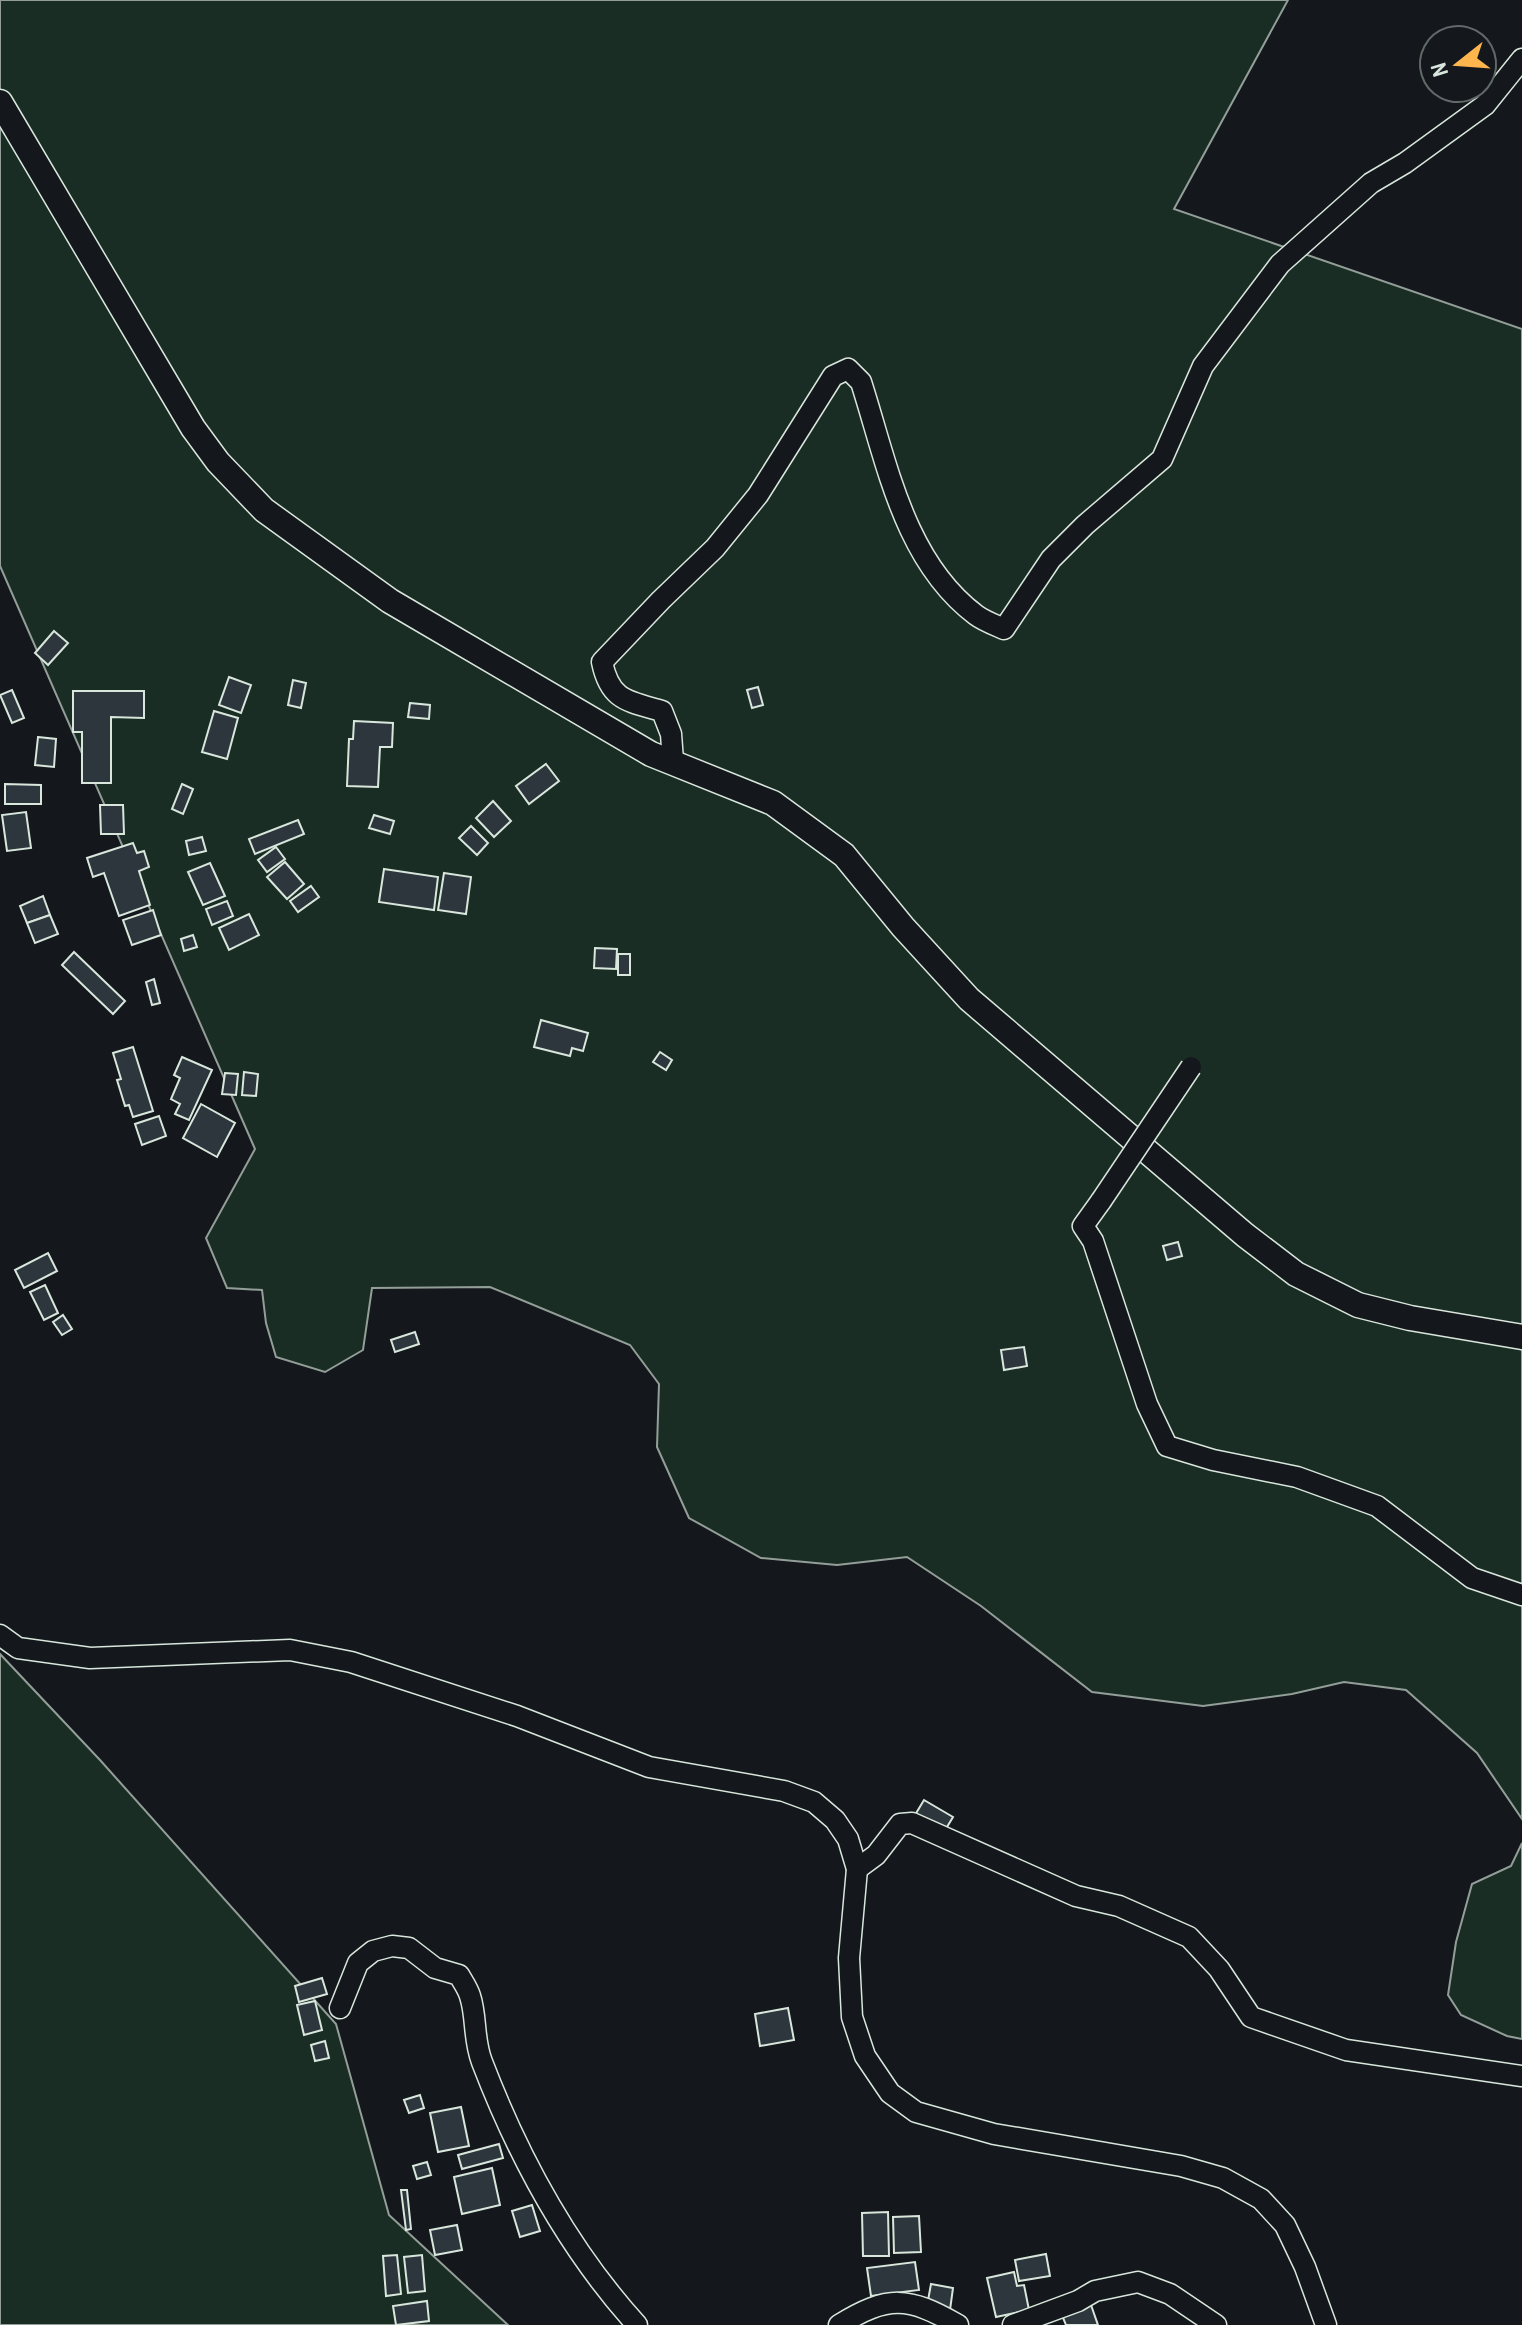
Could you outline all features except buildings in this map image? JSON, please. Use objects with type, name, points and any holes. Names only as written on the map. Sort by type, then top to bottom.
[{"type":"street","points":[[673,761],[671,734],[662,711],[621,699],[606,680],[602,662],[715,548],[758,495],[833,376],[848,369],[861,382],[909,530],[938,578],[977,616],[1004,629],[1051,559],[1085,525],[1162,459],[1203,366],[1280,264],[1371,183],[1405,163],[1485,105],[1522,59]]},
{"type":"street","points":[[0,102],[193,428],[218,462],[264,510],[390,601],[651,754],[773,803],[844,855],[903,927],[969,999],[1245,1235],[1296,1274],[1358,1305],[1410,1318],[1522,1337]]},
{"type":"street","points":[[1191,1067],[1083,1226],[1093,1241],[1147,1404],[1167,1446],[1213,1460],[1297,1477],[1377,1506],[1472,1578],[1522,1595]]},
{"type":"street","points":[[0,1635],[18,1648],[90,1658],[290,1650],[351,1662],[517,1716],[649,1767],[784,1791],[814,1802],[835,1820],[848,1839],[857,1869],[849,1958],[852,2017],[865,2056],[890,2093],[916,2112],[994,2134],[1181,2166],[1223,2178],[1261,2199],[1285,2225],[1305,2267],[1326,2325]]},
{"type":"street","points":[[857,1869],[876,1855],[900,1824],[912,1823],[1076,1896],[1119,1906],[1189,1937],[1219,1969],[1251,2017],[1346,2050],[1522,2076]]},
{"type":"street","points":[[340,2008],[358,1963],[373,1951],[392,1946],[409,1948],[435,1968],[459,1975],[471,1998],[475,2044],[505,2122],[573,2241],[611,2297],[637,2325]]},
{"type":"street","points":[[1013,2325],[1078,2301],[1095,2291],[1138,2282],[1170,2294],[1216,2325]]},
{"type":"street","points":[[839,2325],[865,2309],[891,2301],[917,2305],[958,2325]]},
{"type":"green space","points":[[0,0],[1288,0],[1174,209],[1522,329],[1522,1819],[1477,1753],[1406,1690],[1344,1682],[1292,1694],[1203,1706],[1092,1692],[981,1606],[907,1557],[837,1565],[761,1558],[689,1518],[657,1447],[659,1384],[630,1345],[490,1287],[372,1288],[363,1350],[325,1372],[276,1357],[266,1323],[262,1290],[227,1288],[206,1238],[255,1149],[0,566]]},
{"type":"green space","points":[[0,1654],[100,1760],[336,2024],[389,2215],[508,2325],[0,2325]]},
{"type":"green space","points":[[1522,1843],[1522,2039],[1507,2036],[1461,2015],[1448,1995],[1456,1942],[1472,1884],[1511,1866]]}]
